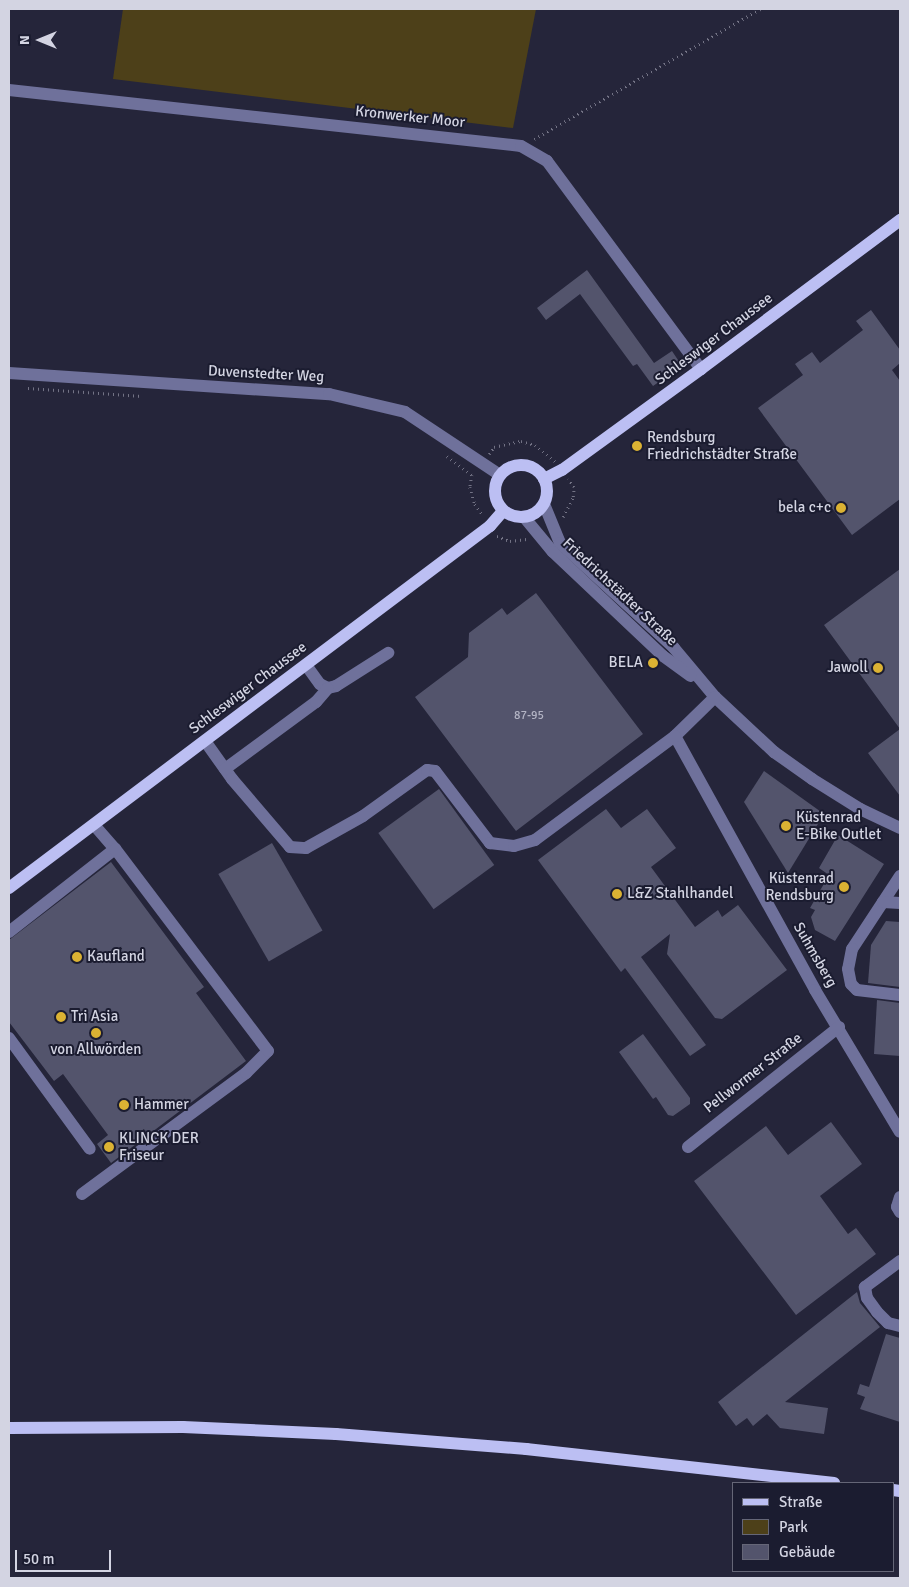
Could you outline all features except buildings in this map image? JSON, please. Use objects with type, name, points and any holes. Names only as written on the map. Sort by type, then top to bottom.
[{"type":"main road","name":"Schleswiger Chaussee","points":[[544,479],[701,369],[900,220]]},
{"type":"main road","points":[[521,465],[536,470],[544,479],[548,489],[544,504],[535,514],[524,518],[503,510],[495,495],[500,475],[507,469],[521,465]]},
{"type":"main road","name":"Schleswiger Chaussee","points":[[9,888],[490,526],[503,510]]},
{"type":"main road","points":[[9,1428],[183,1427],[356,1436],[526,1449],[825,1482]]},
{"type":"street","name":"Kronwerker Moor","points":[[9,90],[521,146],[547,161],[701,369]]},
{"type":"street","name":"Duvenstedter Weg","points":[[9,373],[329,394],[405,412],[500,475]]},
{"type":"street","name":"Friedrichstädter Straße","points":[[544,504],[552,529],[560,543],[674,648],[701,683],[774,752],[812,779],[860,809],[900,828]]},
{"type":"street","name":"Friedrichstädter Straße","points":[[524,518],[553,552],[663,656],[701,683]]},
{"type":"street","points":[[225,769],[316,702],[328,688],[336,686],[388,653]]},
{"type":"street","points":[[306,665],[320,684],[328,688]]},
{"type":"street","points":[[205,741],[225,769],[290,847],[306,848],[363,816],[427,770],[434,771],[490,843],[514,846],[535,840],[675,736],[715,697]]},
{"type":"street","name":"Suhmsberg","points":[[675,736],[815,990],[839,1027],[900,1132]]},
{"type":"street","points":[[82,1194],[246,1073],[268,1051],[115,849],[94,825]]},
{"type":"street","points":[[9,932],[115,849]]},
{"type":"street","points":[[900,876],[852,950],[848,969],[851,984],[857,990],[900,995]]},
{"type":"street","points":[[883,902],[900,903]]},
{"type":"street","name":"Pellwormer Straße","points":[[688,1147],[839,1027]]},
{"type":"street","points":[[9,1038],[90,1149]]},
{"type":"street","points":[[900,1197],[898,1207],[900,1212]]},
{"type":"street","points":[[900,1261],[865,1287],[867,1298],[877,1312],[888,1323],[900,1326]]},
{"type":"path","points":[[521,146],[760,9]]},
{"type":"path","points":[[18,387],[143,396]]},
{"type":"path","points":[[490,452],[506,442],[521,441],[535,445],[554,460]]},
{"type":"path","points":[[441,452],[472,475],[470,487],[475,504],[482,515]]},
{"type":"path","points":[[561,520],[573,497],[574,487],[569,479]]},
{"type":"path","points":[[495,534],[499,539],[510,541],[532,538]]},
{"type":"green space","points":[[123,9],[536,9],[513,128],[113,79]]},
{"type":"place","name":"Rendsburg Friedrichstädter Straße","points":[[637,446]]},
{"type":"place","name":"bela c+c","points":[[841,508]]},
{"type":"place","name":"BELA","points":[[653,663]]},
{"type":"place","name":"Jawoll","points":[[878,668]]},
{"type":"place","name":"Küstenrad E-Bike Outlet","points":[[786,826]]},
{"type":"place","name":"Küstenrad Rendsburg","points":[[844,887]]},
{"type":"place","name":"L&Z Stahlhandel","points":[[617,894]]},
{"type":"place","name":"Kaufland","points":[[77,957]]},
{"type":"place","name":"Tri Asia","points":[[61,1017]]},
{"type":"place","name":"von Allwörden","points":[[96,1033]]},
{"type":"place","name":"Hammer","points":[[124,1105]]},
{"type":"place","name":"KLINCK DER Friseur","points":[[109,1147]]}]
